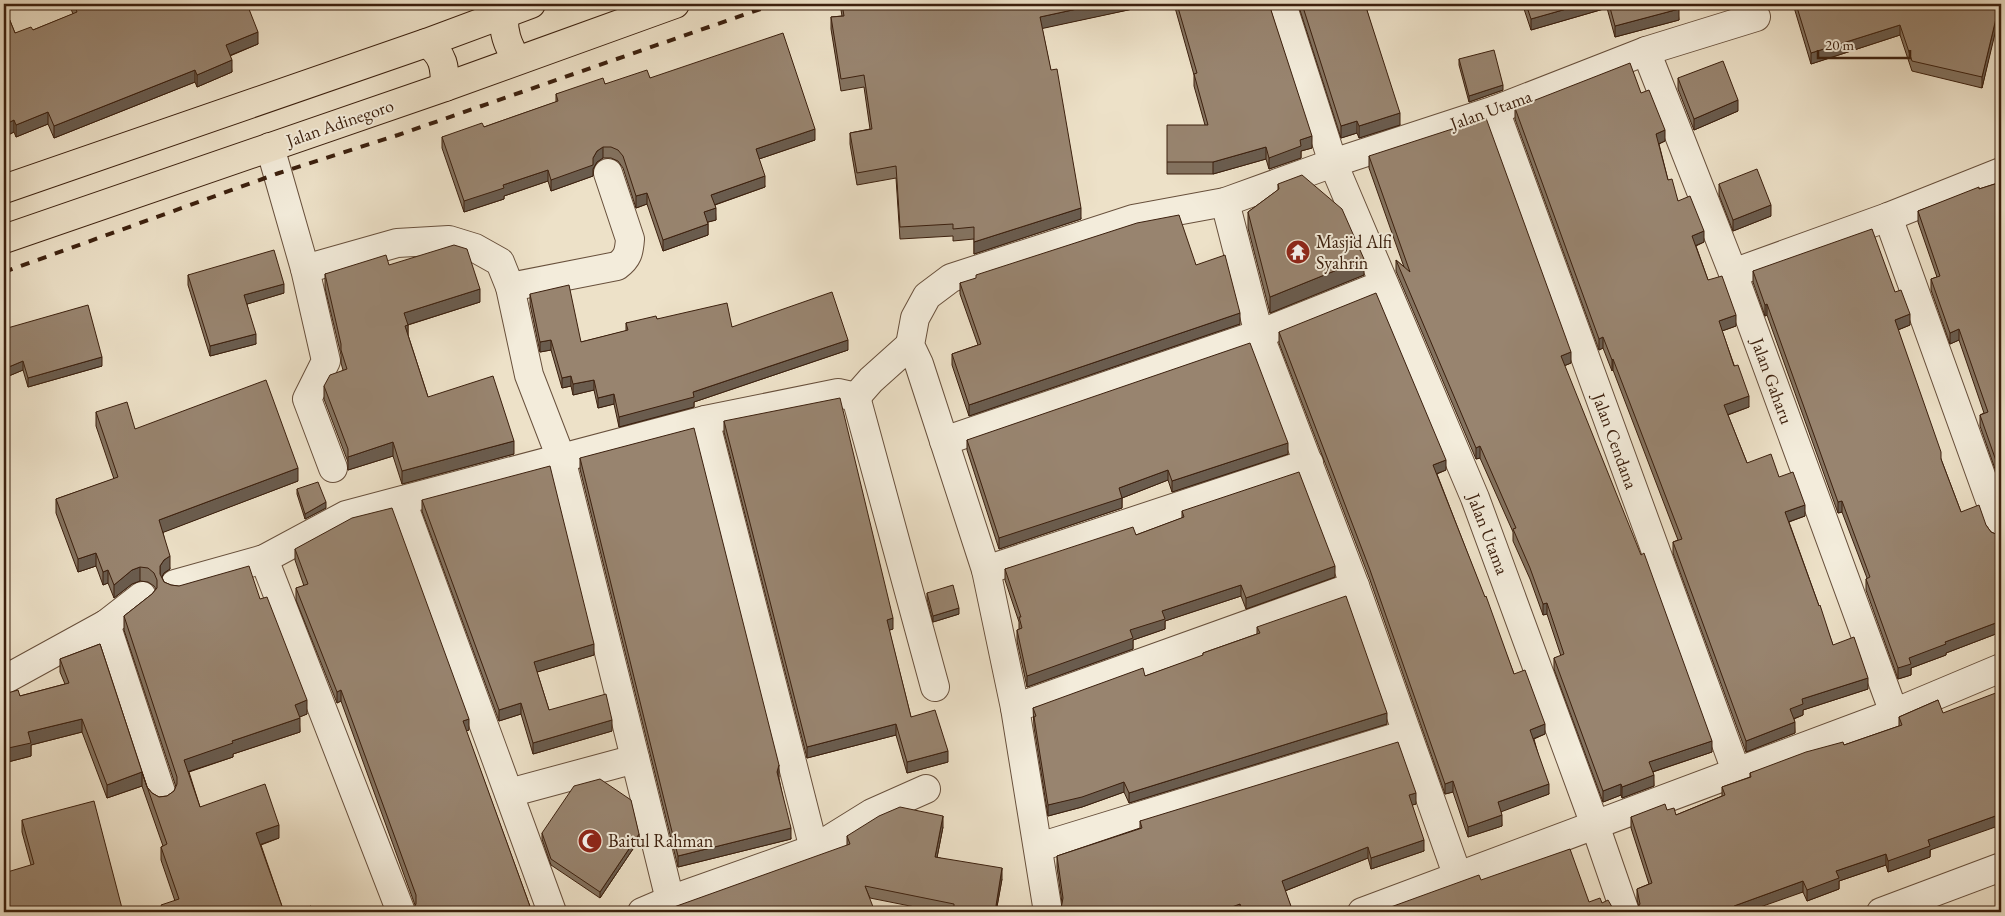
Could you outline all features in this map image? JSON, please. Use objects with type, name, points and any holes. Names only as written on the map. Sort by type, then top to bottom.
[{"type":"highway","points":[[4,189],[426,43],[531,4]]},
{"type":"highway","name":"Jalan Adinegoro","points":[[4,239],[445,87],[675,4]]},
{"type":"highway","points":[[504,13],[506,39],[517,60]]},
{"type":"highway","points":[[426,43],[435,48],[444,66],[445,87]]},
{"type":"street","name":"Jalan Utama","points":[[1282,4],[1333,163],[1474,498],[1596,825],[1625,912]]},
{"type":"street","name":"Jalan Utama","points":[[1333,163],[1495,110],[1646,51],[1756,17]]},
{"type":"street","name":"Jalan Gaharu","points":[[1646,51],[1733,273],[1894,713]]},
{"type":"street","name":"Jalan Cendana","points":[[1495,110],[1736,771]]},
{"type":"street","points":[[270,147],[305,269],[326,361],[307,399],[333,468]]},
{"type":"street","points":[[1048,912],[1016,708],[986,570],[919,364],[910,345],[915,318],[926,296],[951,278],[1133,219],[1225,202],[1333,163]]},
{"type":"street","points":[[1733,273],[1888,217],[2001,172]]},
{"type":"street","points":[[510,287],[617,266],[626,259],[630,239],[608,173]]},
{"type":"street","points":[[1225,202],[1259,334],[1355,586],[1458,877]]},
{"type":"street","points":[[1888,217],[2001,531]]},
{"type":"street","points":[[305,269],[397,243],[449,240],[475,248],[500,262],[510,287],[529,375],[561,458],[670,900]]},
{"type":"street","points":[[944,441],[1259,334],[1384,284]]},
{"type":"street","points":[[856,396],[910,345]]},
{"type":"street","points":[[175,584],[264,559],[346,515],[705,420],[838,393],[856,396]]},
{"type":"street","points":[[856,396],[935,687]]},
{"type":"street","points":[[705,420],[814,849]]},
{"type":"street","points":[[986,570],[1309,462]]},
{"type":"street","points":[[402,501],[552,912]]},
{"type":"street","points":[[264,559],[401,912]]},
{"type":"street","points":[[1016,708],[1355,586]]},
{"type":"street","points":[[4,680],[106,624],[142,596]]},
{"type":"street","points":[[106,624],[162,795]]},
{"type":"street","points":[[1362,912],[1894,713],[2001,668]]},
{"type":"street","points":[[1039,847],[1407,734]]},
{"type":"street","points":[[509,793],[635,759]]},
{"type":"street","points":[[642,912],[670,900],[814,849],[872,813],[926,790]]},
{"type":"street","points":[[1881,912],[2001,867]]},
{"type":"building","points":[[74,4],[247,4],[258,32],[226,45],[232,60],[197,75],[195,70],[54,126],[48,112],[16,125],[14,120],[4,125],[4,6],[15,33],[31,27],[33,30],[77,12]]},
{"type":"building","points":[[842,4],[1100,4],[1040,17],[1051,70],[1057,69],[1081,208],[974,242],[974,227],[953,229],[953,224],[900,227],[896,166],[857,173],[850,133],[872,129],[864,75],[841,79],[831,17],[844,16]]},
{"type":"building","points":[[1177,4],[1269,4],[1312,136],[1300,140],[1301,146],[1269,158],[1266,147],[1213,162],[1167,162],[1167,125],[1208,125],[1194,74],[1197,73]]},
{"type":"building","points":[[1302,4],[1365,4],[1400,113],[1359,126],[1357,121],[1341,126]]},
{"type":"building","points":[[1526,4],[1584,4],[1531,19]]},
{"type":"building","points":[[1609,4],[1677,4],[1679,9],[1615,26]]},
{"type":"building","points":[[1796,4],[2001,4],[2001,6],[1999,6],[1982,77],[1912,61],[1900,25],[1811,53]]},
{"type":"building","points":[[783,33],[815,129],[756,149],[765,176],[711,195],[716,208],[704,212],[708,224],[663,240],[647,193],[636,196],[623,156],[618,150],[611,147],[603,147],[597,151],[593,158],[593,165],[551,180],[548,170],[503,185],[504,188],[464,201],[442,137],[482,123],[484,127],[558,101],[556,94],[603,78],[605,84],[647,70],[650,78]]},
{"type":"building","points":[[1494,50],[1503,85],[1469,96],[1459,59]]},
{"type":"building","points":[[1723,61],[1738,100],[1694,119],[1678,78]]},
{"type":"building","points":[[1630,63],[1641,93],[1649,90],[1665,130],[1656,134],[1668,180],[1672,179],[1678,201],[1690,196],[1704,231],[1692,236],[1708,280],[1722,276],[1736,315],[1719,321],[1734,366],[1738,365],[1749,396],[1724,405],[1747,463],[1771,454],[1779,477],[1793,472],[1805,505],[1785,512],[1833,645],[1854,637],[1868,678],[1802,699],[1803,704],[1790,709],[1795,722],[1746,741],[1673,542],[1682,539],[1613,359],[1603,337],[1599,339],[1515,108]]},
{"type":"building","points":[[1486,118],[1571,352],[1561,356],[1641,555],[1644,553],[1712,741],[1649,762],[1654,775],[1622,787],[1621,784],[1603,791],[1554,658],[1564,654],[1547,603],[1543,604],[1513,529],[1516,528],[1480,446],[1476,448],[1396,260],[1410,272],[1369,156]]},
{"type":"building","points":[[1757,169],[1771,205],[1733,220],[1719,184]]},
{"type":"building","points":[[1302,175],[1342,209],[1364,259],[1270,297],[1248,212],[1279,189],[1278,184]]},
{"type":"building","points":[[2001,182],[2001,475],[1980,415],[1988,412],[1959,329],[1950,333],[1931,279],[1940,276],[1918,211],[1979,187],[1979,189]]},
{"type":"building","points":[[1179,215],[1196,265],[1225,255],[1240,313],[969,405],[952,354],[981,344],[960,283],[976,278],[976,275],[1137,223]]},
{"type":"building","points":[[1872,229],[1895,292],[1901,290],[1910,314],[1895,320],[1941,452],[1941,459],[1961,512],[1979,505],[1986,525],[1991,532],[2001,535],[2001,621],[1909,658],[1911,664],[1898,668],[1866,579],[1870,577],[1842,501],[1838,502],[1767,304],[1765,305],[1753,271]]},
{"type":"building","points":[[454,245],[467,249],[480,289],[404,313],[408,325],[405,326],[428,397],[493,376],[514,441],[402,471],[393,442],[348,457],[348,449],[324,386],[330,375],[347,369],[341,350],[325,274],[386,255],[389,265]]},
{"type":"building","points":[[274,250],[284,284],[244,295],[256,334],[210,346],[188,275]]},
{"type":"building","points":[[569,285],[581,342],[628,330],[626,323],[656,316],[657,319],[727,303],[732,327],[832,292],[848,340],[693,392],[694,397],[619,417],[614,394],[598,398],[594,380],[573,384],[571,376],[562,378],[551,340],[540,342],[530,294]]},
{"type":"building","points":[[1376,293],[1446,460],[1433,465],[1486,596],[1514,674],[1525,670],[1545,724],[1530,730],[1549,784],[1498,802],[1502,815],[1468,827],[1453,781],[1445,784],[1370,570],[1279,332]]},
{"type":"building","points":[[88,305],[102,357],[28,378],[23,361],[4,369],[4,329]]},
{"type":"building","points":[[1250,343],[1288,443],[1172,481],[1168,470],[1119,488],[1122,498],[999,538],[967,440]]},
{"type":"building","points":[[266,380],[298,468],[159,520],[170,556],[160,566],[160,574],[164,582],[179,586],[249,566],[260,599],[267,597],[307,700],[295,705],[300,718],[232,741],[233,743],[184,760],[200,807],[265,784],[279,825],[256,833],[284,912],[164,912],[161,905],[179,899],[161,847],[167,844],[147,787],[159,797],[167,796],[174,791],[177,777],[124,616],[152,594],[157,588],[157,580],[154,573],[148,568],[140,567],[132,570],[114,585],[108,570],[103,572],[96,553],[78,559],[56,499],[118,477],[96,412],[127,402],[135,429]]},
{"type":"building","points":[[840,398],[893,618],[887,620],[911,717],[935,710],[948,751],[907,762],[896,724],[807,747],[724,421]]},
{"type":"building","points":[[694,428],[779,765],[777,772],[791,828],[678,856],[580,458]]},
{"type":"building","points":[[550,466],[594,644],[534,662],[549,710],[606,694],[612,720],[533,743],[521,703],[499,710],[422,500]]},
{"type":"building","points":[[1299,472],[1335,566],[1246,598],[1241,585],[1162,611],[1165,619],[1130,630],[1133,638],[1027,676],[1017,630],[1022,628],[1019,617],[1021,617],[1005,569],[1133,527],[1136,535],[1184,517],[1182,511]]},
{"type":"building","points":[[318,482],[326,502],[305,514],[297,489]]},
{"type":"building","points":[[392,508],[469,719],[463,721],[532,912],[411,912],[416,904],[416,895],[341,690],[337,692],[296,588],[308,584],[295,549],[352,518]]},
{"type":"building","points":[[953,585],[959,608],[933,616],[927,593]]},
{"type":"building","points":[[1346,596],[1387,713],[1129,793],[1124,782],[1082,797],[1048,805],[1034,717],[1036,716],[1033,708],[1143,668],[1145,676],[1260,633],[1257,627]]},
{"type":"building","points":[[100,644],[142,772],[107,785],[82,719],[28,732],[31,743],[4,749],[4,694],[18,690],[20,696],[69,683],[60,659]]},
{"type":"building","points":[[2001,691],[2001,814],[1928,840],[1930,846],[1888,861],[1886,854],[1836,871],[1839,878],[1807,890],[1803,881],[1734,906],[1736,910],[1731,912],[1635,912],[1640,904],[1637,889],[1652,883],[1631,817],[1665,804],[1667,810],[1674,808],[1676,815],[1725,795],[1722,787],[1751,777],[1750,773],[1806,752],[1843,742],[1844,745],[1902,725],[1899,717],[1938,700],[1943,713]]},
{"type":"building","points":[[1398,742],[1416,793],[1409,795],[1424,840],[1371,858],[1368,847],[1282,881],[1293,912],[1243,912],[1240,904],[1218,912],[1062,912],[1063,898],[1057,856],[1142,828],[1140,821]]},
{"type":"building","name":"Baitul Rahman","points":[[600,779],[631,800],[639,834],[600,892],[551,859],[542,833],[574,786]]},
{"type":"building","points":[[94,801],[123,912],[4,912],[4,873],[34,864],[22,820]]},
{"type":"building","points":[[900,807],[943,816],[935,857],[1002,868],[995,912],[954,907],[954,904],[865,886],[875,912],[660,912],[850,844],[847,836],[879,816]]},
{"type":"building","points":[[1570,849],[1589,902],[1600,898],[1602,903],[1608,900],[1615,912],[1377,912],[1479,875],[1481,880]]},
{"type":"building","points":[[311,906],[313,912],[293,912]]},
{"type":"railway","points":[[4,272],[279,173],[398,135],[775,4]]},
{"type":"place","name":"Masjid Alfi Syahrin","points":[[1298,252]]},
{"type":"place","name":"Baitul Rahman","points":[[590,841]]}]
